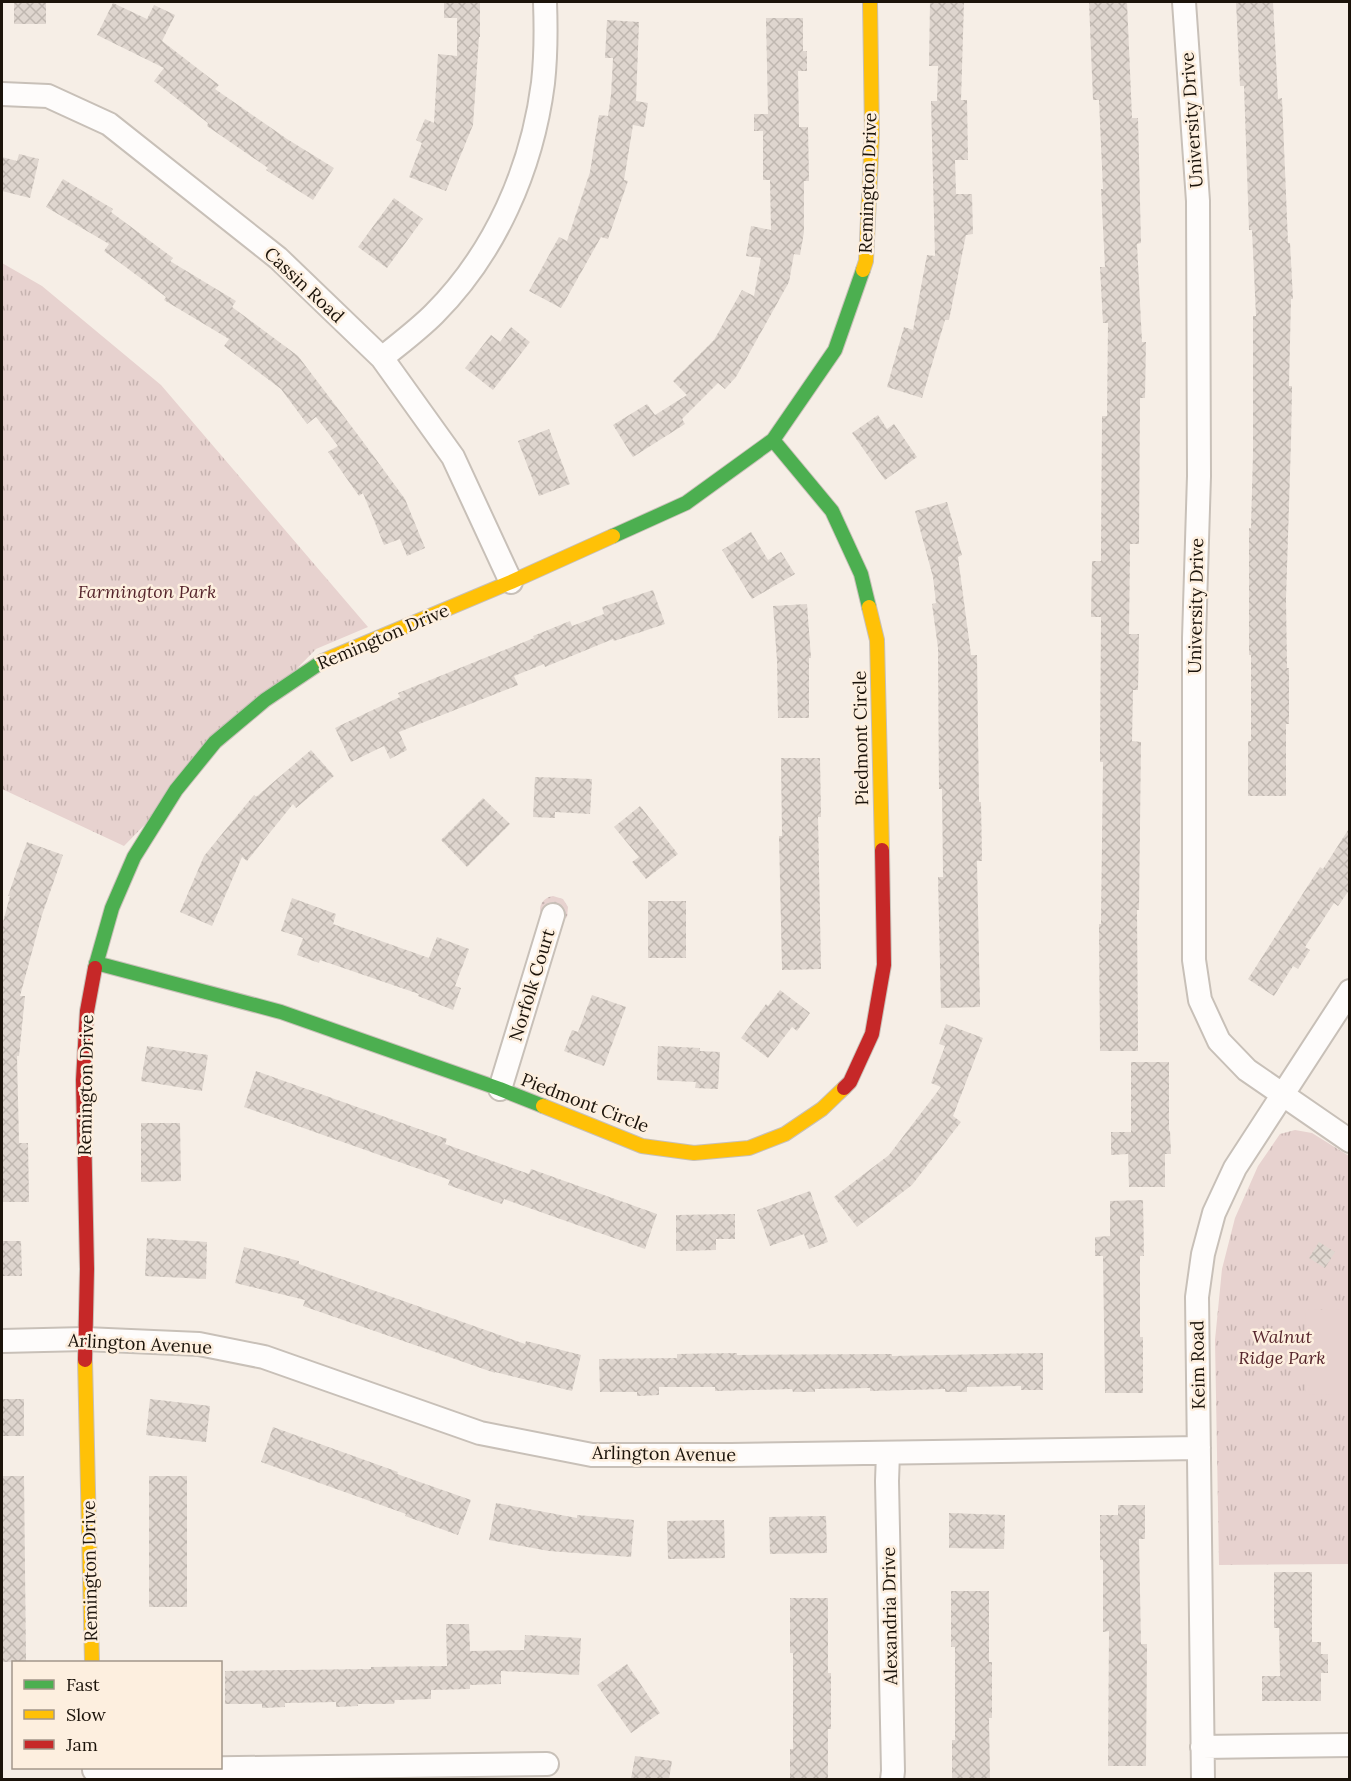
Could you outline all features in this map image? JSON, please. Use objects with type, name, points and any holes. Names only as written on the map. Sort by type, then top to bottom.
[{"type":"street","points":[[382,358],[434,314],[464,279],[489,243],[511,203],[524,165],[543,84],[546,44],[545,2]]},
{"type":"street","name":"Remington Drive","points":[[92,1661],[85,1339],[87,1269],[83,1080],[87,1011],[96,963],[112,908],[134,857],[176,790],[214,742],[265,700],[318,663],[511,582],[686,503],[773,440],[834,350],[866,261],[872,134],[870,2]]},
{"type":"street","name":"University Drive","points":[[1184,2],[1198,201],[1199,476],[1194,638],[1194,960],[1200,1000],[1219,1041],[1247,1070],[1350,1141]]},
{"type":"street","name":"Cassin Road","points":[[2,94],[48,96],[109,124],[278,258],[382,358],[453,457],[511,582]]},
{"type":"street","name":"Piedmont Circle","points":[[96,963],[281,1012],[500,1089],[642,1146],[694,1153],[749,1148],[785,1134],[822,1109],[850,1082],[872,1034],[884,965],[877,640],[861,574],[832,511],[773,440]]},
{"type":"street","name":"Norfolk Court","points":[[500,1089],[553,915]]},
{"type":"street","name":"Keim Road","points":[[1203,1779],[1197,1297],[1203,1254],[1214,1213],[1235,1168],[1350,991]]},
{"type":"street","name":"Arlington Avenue","points":[[2,1341],[85,1339],[199,1344],[264,1357],[480,1433],[592,1455],[1199,1448]]},
{"type":"street","name":"Alexandria Drive","points":[[888,1453],[892,1779]]},
{"type":"street","points":[[1202,1747],[1350,1745]]},
{"type":"street","points":[[94,1772],[547,1764]]},
{"type":"green space","name":"Farmington Park","points":[[2,263],[42,286],[161,385],[368,627],[316,649],[124,846],[2,789]]},
{"type":"green space","points":[[553,896],[563,899],[568,907],[567,917],[559,923],[542,918],[540,910],[541,904]]},
{"type":"green space","name":"Walnut Ridge Park","points":[[1295,1130],[1312,1133],[1349,1156],[1349,1564],[1219,1565],[1215,1340],[1222,1269],[1235,1218],[1258,1166],[1280,1134]]},
{"type":"green space","points":[[1349,1309],[1349,1394],[1306,1395],[1305,1310]]},
{"type":"building","points":[[14,2],[46,2],[46,24],[14,24]]},
{"type":"building","points":[[444,2],[480,2],[480,37],[473,125],[446,191],[409,177],[422,143],[416,140],[425,119],[434,123],[438,54],[457,56],[457,18],[444,18]]},
{"type":"building","points":[[930,2],[964,2],[961,100],[967,100],[968,160],[955,160],[956,194],[972,194],[973,234],[966,235],[949,320],[945,320],[922,398],[887,387],[904,327],[913,330],[927,255],[935,256],[931,101],[937,101],[938,66],[929,66]]},
{"type":"building","points":[[1089,2],[1127,2],[1132,118],[1138,118],[1141,243],[1137,244],[1142,342],[1146,342],[1145,398],[1140,398],[1139,544],[1130,544],[1129,634],[1139,634],[1138,690],[1133,690],[1132,741],[1141,742],[1139,910],[1137,910],[1138,1051],[1100,1051],[1099,924],[1101,924],[1103,762],[1100,762],[1101,617],[1091,617],[1092,561],[1101,561],[1102,416],[1107,416],[1108,323],[1103,323],[1100,267],[1105,267],[1101,189],[1103,189],[1099,100],[1093,100]]},
{"type":"building","points":[[1236,2],[1273,2],[1278,99],[1282,98],[1288,243],[1290,243],[1293,299],[1291,299],[1289,386],[1292,386],[1286,599],[1289,724],[1286,724],[1286,796],[1248,796],[1248,741],[1251,741],[1249,528],[1251,528],[1253,455],[1253,316],[1256,316],[1252,230],[1249,230],[1244,86],[1240,86]]},
{"type":"building","points":[[113,3],[147,19],[154,5],[175,15],[162,41],[219,85],[215,89],[287,139],[334,168],[313,200],[266,170],[268,168],[207,126],[208,123],[154,81],[164,68],[97,35]]},
{"type":"building","points":[[766,18],[803,18],[803,51],[807,51],[807,71],[798,71],[799,127],[808,127],[809,181],[804,181],[804,232],[800,255],[794,254],[789,282],[736,377],[725,389],[718,383],[682,419],[685,424],[633,457],[613,425],[647,404],[655,415],[687,395],[673,381],[714,340],[742,290],[754,296],[761,258],[746,256],[751,226],[771,230],[770,180],[763,180],[763,131],[754,131],[754,114],[768,114]]},
{"type":"building","points":[[607,20],[639,22],[636,101],[648,103],[644,127],[633,125],[624,180],[628,181],[608,239],[601,237],[561,308],[529,291],[559,237],[567,241],[590,172],[599,115],[608,116],[613,58],[605,58]]},
{"type":"building","points":[[19,154],[39,159],[30,198],[2,191],[2,157],[17,161]]},
{"type":"building","points":[[63,179],[113,209],[111,212],[173,258],[170,261],[236,301],[232,307],[298,356],[405,499],[425,548],[407,556],[400,539],[384,545],[363,493],[359,496],[328,452],[338,446],[316,417],[307,424],[281,389],[224,346],[229,339],[164,300],[166,297],[104,251],[109,244],[46,207]]},
{"type":"building","points":[[394,198],[423,219],[387,268],[358,247]]},
{"type":"building","points":[[511,327],[530,342],[493,390],[465,368],[491,335],[500,342]]},
{"type":"building","points":[[878,415],[887,429],[894,424],[917,457],[885,480],[852,433]]},
{"type":"building","points":[[549,429],[570,484],[539,496],[518,441]]},
{"type":"building","points":[[947,502],[962,555],[958,557],[971,655],[977,655],[982,861],[977,861],[980,1007],[941,1008],[938,877],[943,877],[942,789],[939,789],[938,648],[932,604],[936,603],[933,577],[915,511]]},
{"type":"building","points":[[751,532],[768,560],[781,552],[795,574],[752,599],[722,550]]},
{"type":"building","points":[[653,590],[665,624],[614,641],[613,639],[545,667],[544,664],[514,676],[518,685],[399,732],[407,750],[390,759],[384,746],[351,762],[335,728],[400,697],[398,693],[570,621],[572,626],[604,614],[602,607]]},
{"type":"building","points":[[807,604],[811,658],[809,658],[809,718],[778,718],[773,606]]},
{"type":"building","points":[[311,750],[334,776],[296,808],[293,804],[247,861],[242,857],[212,926],[180,912],[204,856],[254,795],[256,797]]},
{"type":"building","points":[[781,758],[820,758],[821,817],[818,817],[821,969],[782,970],[779,836],[782,836]]},
{"type":"building","points":[[535,777],[592,779],[590,814],[555,812],[555,818],[533,817]]},
{"type":"building","points":[[483,798],[510,824],[467,867],[441,840]]},
{"type":"building","points":[[640,806],[678,854],[646,879],[632,862],[639,857],[614,827]]},
{"type":"building","points":[[1350,827],[1350,889],[1338,906],[1334,903],[1305,947],[1310,950],[1298,969],[1293,966],[1274,996],[1248,979],[1320,867],[1323,869]]},
{"type":"building","points":[[27,842],[63,855],[42,915],[20,996],[25,996],[19,1056],[17,1056],[19,1143],[28,1143],[29,1202],[2,1202],[2,926],[10,896],[8,896]]},
{"type":"building","points":[[292,898],[336,914],[333,924],[429,958],[437,937],[469,949],[455,986],[461,988],[453,1010],[418,996],[419,994],[320,960],[319,963],[297,955],[303,938],[281,931]]},
{"type":"building","points":[[648,901],[686,901],[686,958],[648,958]]},
{"type":"building","points":[[780,990],[810,1013],[797,1031],[792,1027],[768,1058],[741,1038],[766,1004],[768,1006]]},
{"type":"building","points":[[592,995],[626,1007],[604,1066],[564,1051],[572,1030],[578,1032]]},
{"type":"building","points":[[946,1024],[983,1038],[953,1116],[961,1122],[912,1185],[857,1227],[834,1197],[889,1155],[941,1087],[931,1083],[945,1046],[939,1044]]},
{"type":"building","points":[[147,1046],[208,1055],[202,1091],[141,1081]]},
{"type":"building","points":[[658,1046],[700,1048],[700,1051],[720,1052],[718,1089],[695,1088],[696,1082],[657,1080]]},
{"type":"building","points":[[1131,1062],[1169,1062],[1171,1154],[1165,1154],[1165,1187],[1129,1187],[1128,1154],[1111,1155],[1111,1132],[1131,1132]]},
{"type":"building","points":[[256,1071],[447,1139],[445,1144],[529,1174],[531,1169],[657,1214],[645,1249],[504,1199],[502,1204],[448,1185],[450,1180],[244,1107]]},
{"type":"building","points":[[141,1123],[180,1123],[181,1181],[141,1182]]},
{"type":"building","points":[[810,1191],[828,1242],[809,1249],[804,1234],[770,1246],[757,1210]]},
{"type":"building","points":[[1143,1200],[1144,1256],[1140,1256],[1140,1337],[1143,1337],[1143,1393],[1105,1393],[1103,1256],[1095,1256],[1095,1237],[1110,1236],[1110,1201]]},
{"type":"building","points":[[735,1214],[735,1239],[716,1239],[716,1250],[676,1251],[676,1215]]},
{"type":"building","points":[[147,1238],[207,1242],[206,1279],[145,1276]]},
{"type":"building","points":[[2,1241],[21,1241],[22,1276],[2,1276]]},
{"type":"building","points":[[1319,1242],[1335,1252],[1325,1268],[1309,1258]]},
{"type":"building","points":[[244,1247],[299,1261],[299,1264],[525,1344],[526,1341],[581,1355],[572,1391],[495,1373],[303,1306],[305,1300],[235,1283]]},
{"type":"building","points":[[737,1353],[737,1355],[892,1354],[892,1356],[1043,1353],[1043,1390],[1021,1390],[1021,1386],[967,1387],[967,1392],[945,1392],[945,1389],[870,1391],[870,1388],[815,1389],[815,1392],[793,1392],[792,1389],[715,1391],[715,1387],[659,1387],[659,1395],[637,1396],[637,1392],[600,1392],[599,1359],[677,1358],[677,1354]]},
{"type":"building","points":[[2,1399],[24,1399],[24,1436],[2,1436]]},
{"type":"building","points":[[150,1399],[210,1406],[206,1442],[146,1435]]},
{"type":"building","points":[[273,1427],[471,1500],[458,1535],[261,1462]]},
{"type":"building","points":[[2,1476],[24,1476],[26,1661],[2,1662]]},
{"type":"building","points":[[149,1476],[187,1476],[187,1607],[149,1607]]},
{"type":"building","points":[[496,1503],[577,1518],[577,1515],[634,1520],[631,1557],[549,1551],[489,1540]]},
{"type":"building","points":[[1118,1505],[1145,1505],[1145,1539],[1139,1539],[1141,1644],[1147,1644],[1146,1766],[1108,1766],[1109,1631],[1103,1632],[1103,1560],[1100,1560],[1100,1515],[1118,1515]]},
{"type":"building","points":[[949,1513],[1005,1515],[1004,1549],[949,1548]]},
{"type":"building","points":[[826,1516],[827,1553],[770,1554],[769,1517]]},
{"type":"building","points":[[724,1520],[725,1558],[668,1559],[667,1521]]},
{"type":"building","points":[[1274,1572],[1312,1572],[1312,1642],[1321,1642],[1321,1654],[1328,1654],[1328,1673],[1321,1673],[1321,1701],[1262,1701],[1262,1676],[1280,1676],[1279,1628],[1274,1628]]},
{"type":"building","points":[[951,1591],[989,1591],[989,1662],[992,1662],[992,1718],[989,1718],[990,1779],[952,1779],[952,1740],[955,1740],[955,1647],[951,1647]]},
{"type":"building","points":[[790,1598],[828,1598],[831,1729],[828,1729],[828,1779],[790,1779],[790,1749],[793,1749],[793,1653],[790,1653]]},
{"type":"building","points":[[446,1624],[469,1624],[470,1651],[524,1650],[525,1635],[581,1638],[579,1675],[501,1671],[501,1684],[470,1685],[470,1689],[431,1690],[431,1699],[395,1700],[394,1704],[358,1704],[358,1706],[336,1707],[336,1702],[285,1703],[285,1707],[262,1708],[262,1704],[225,1704],[225,1671],[447,1666]]},
{"type":"building","points":[[627,1664],[660,1713],[631,1733],[597,1685]]},
{"type":"building","points":[[635,1756],[672,1761],[669,1779],[631,1779]]},
{"type":"traffic: fast","points":[[613,536],[686,503],[773,440],[835,350],[863,270]]},
{"type":"traffic: fast","points":[[773,440],[832,511],[861,574],[869,607]]},
{"type":"traffic: fast","points":[[95,968],[112,908],[134,857],[176,790],[215,742],[265,700],[323,661]]},
{"type":"traffic: fast","points":[[96,963],[281,1012],[543,1106]]},
{"type":"traffic: slow","points":[[863,270],[866,261],[872,134],[870,2]]},
{"type":"traffic: slow","points":[[323,661],[511,582],[613,536]]},
{"type":"traffic: slow","points":[[869,607],[877,640],[882,850]]},
{"type":"traffic: slow","points":[[543,1106],[642,1146],[694,1153],[749,1148],[785,1134],[822,1109],[844,1088]]},
{"type":"traffic: slow","points":[[85,1360],[92,1661]]},
{"type":"traffic: jam","points":[[844,1088],[850,1082],[872,1034],[884,965],[882,850]]},
{"type":"traffic: jam","points":[[85,1360],[87,1269],[83,1080],[87,1011],[95,968]]}]
